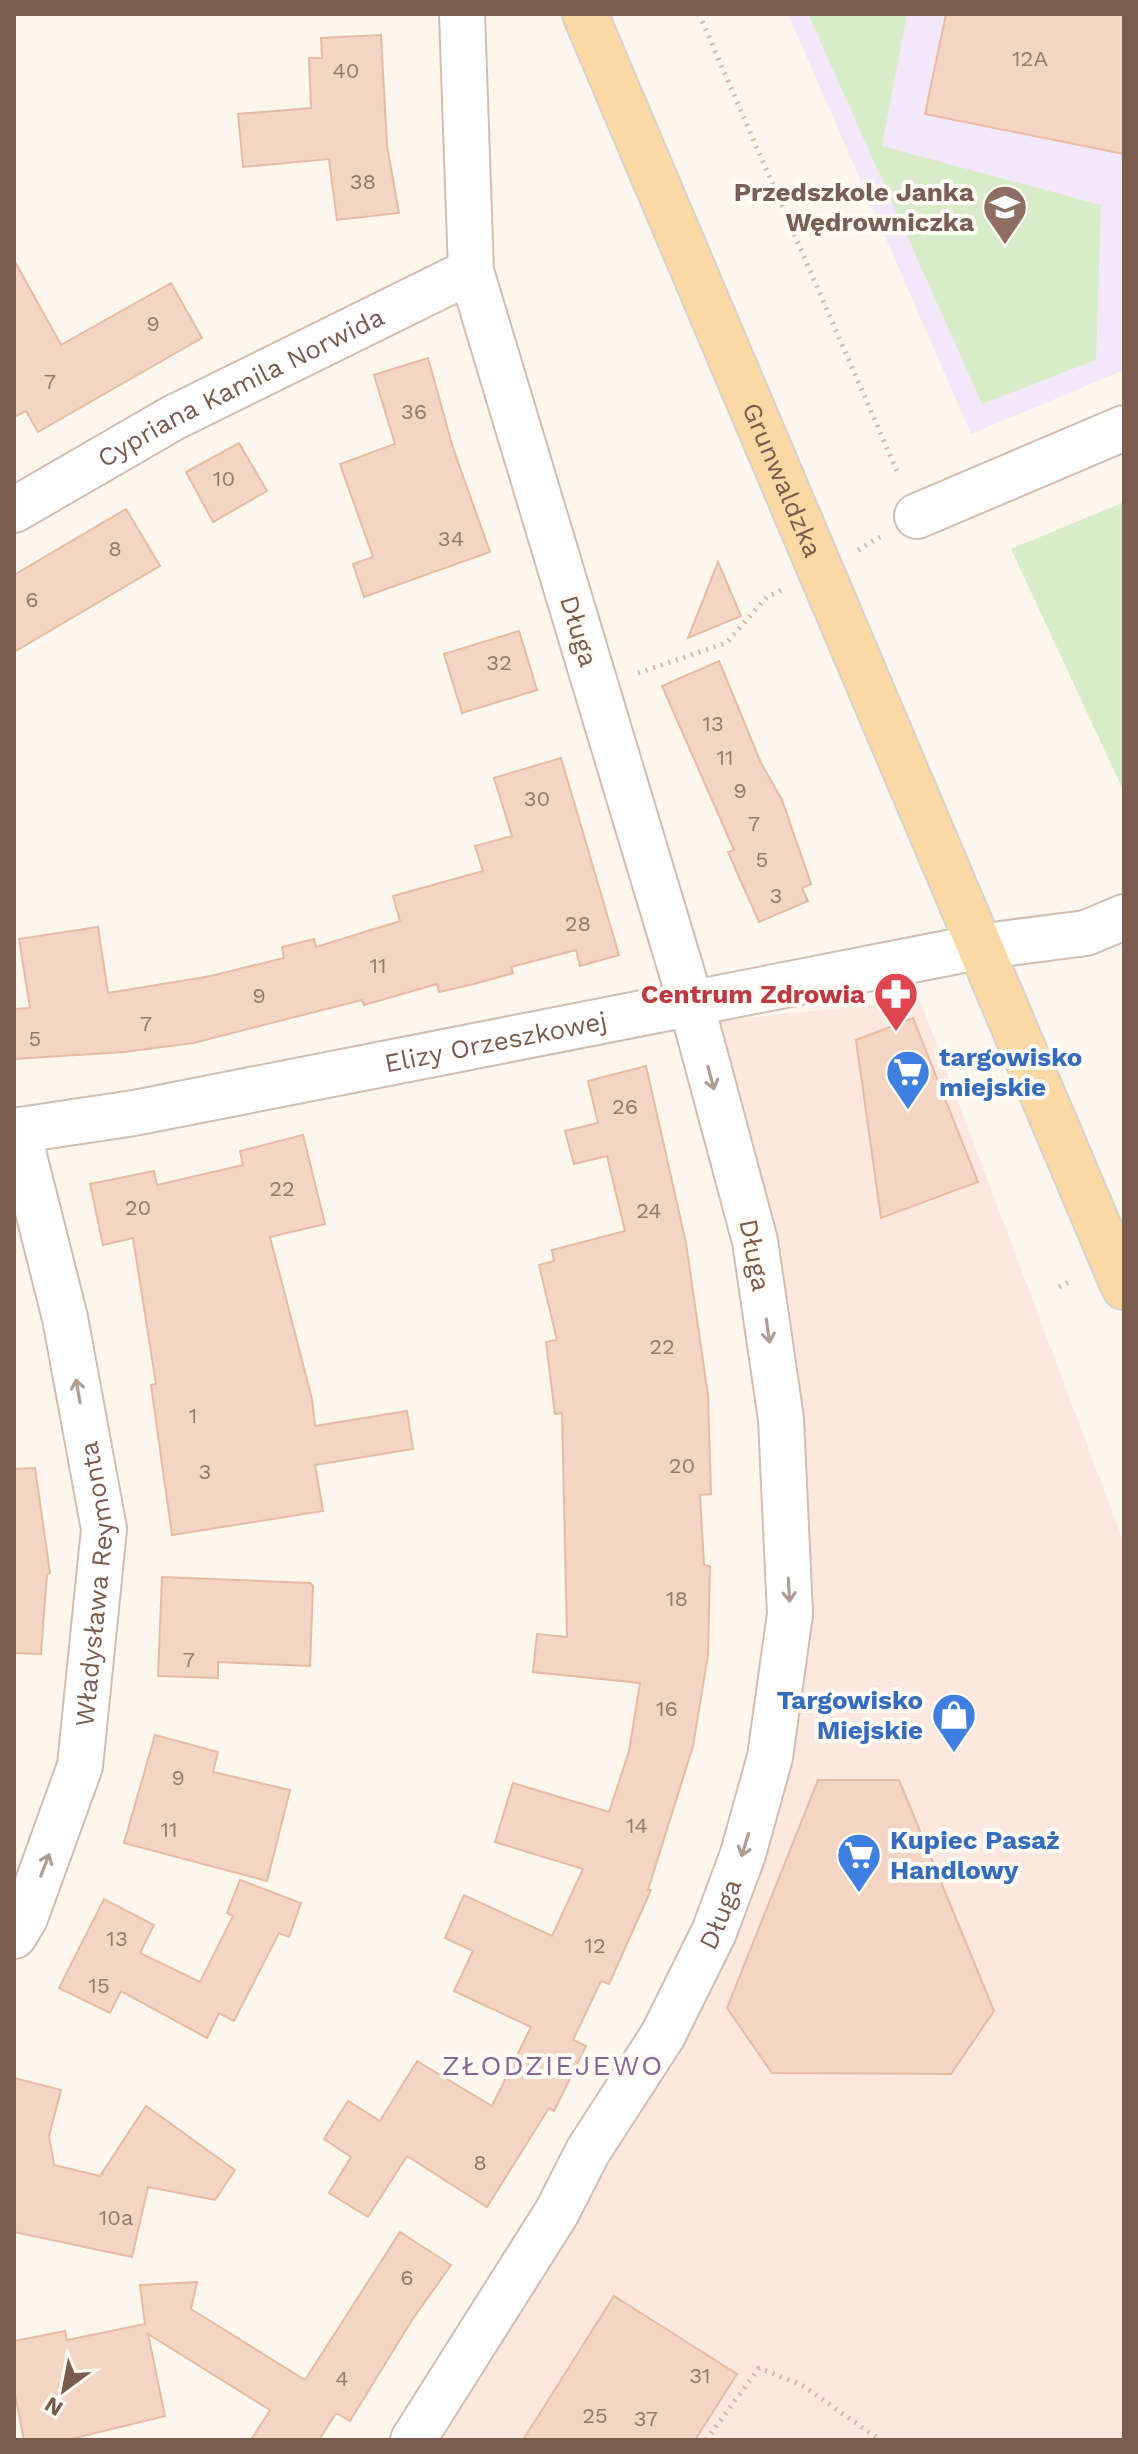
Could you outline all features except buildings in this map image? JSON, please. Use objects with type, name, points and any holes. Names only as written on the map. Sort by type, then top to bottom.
[{"type":"main road","name":"Grunwaldzka","points":[[585,14],[1124,1287]]},
{"type":"street","name":"Długa","points":[[413,2440],[557,2212],[588,2151],[663,2035],[714,1932],[743,1854],[770,1757],[790,1614],[781,1419],[755,1241],[691,1003],[471,271],[462,14]]},
{"type":"street","name":"Cypriana Kamila Norwida","points":[[14,510],[173,418],[471,271]]},
{"type":"street","points":[[917,516],[1124,428]]},
{"type":"street","points":[[978,947],[1086,933],[1124,917]]},
{"type":"street","name":"Elizy Orzeszkowej","points":[[16,1132],[134,1113],[978,947]]},
{"type":"street","name":"Władysława Reymonta","points":[[14,1936],[25,1918],[80,1766],[104,1529],[65,1318],[16,1132]]},
{"type":"path","points":[[596,687],[726,643],[767,597],[820,572],[917,516],[699,14]]},
{"type":"path","points":[[706,2440],[759,2368],[802,2385],[880,2440]]},
{"type":"shaded area","name":"Przedszkole Janka Wędrowniczka","points":[[788,14],[1124,14],[1124,370],[971,434]]},
{"type":"shaded area","name":"Targowisko Miejskie","points":[[920,1000],[1124,1543],[1124,2440],[429,2440],[596,2180],[693,2021],[805,1659],[717,1021]]},
{"type":"green space","points":[[808,14],[907,14],[882,146],[1101,205],[1096,360],[982,404]]},
{"type":"green space","points":[[1124,502],[1124,792],[1011,549]]},
{"type":"place","name":"Przedszkole Janka Wędrowniczka","points":[[1005,246]]},
{"type":"place","name":"Centrum Zdrowia","points":[[896,1033]]},
{"type":"place","name":"targowisko miejskie","points":[[908,1111]]},
{"type":"place","name":"Targowisko Miejskie","points":[[954,1754]]},
{"type":"place","name":"Kupiec Pasaż Handlowy","points":[[859,1894]]},
{"type":"district","name":"ZŁODZIEJEWO","points":[[553,2065]]}]
